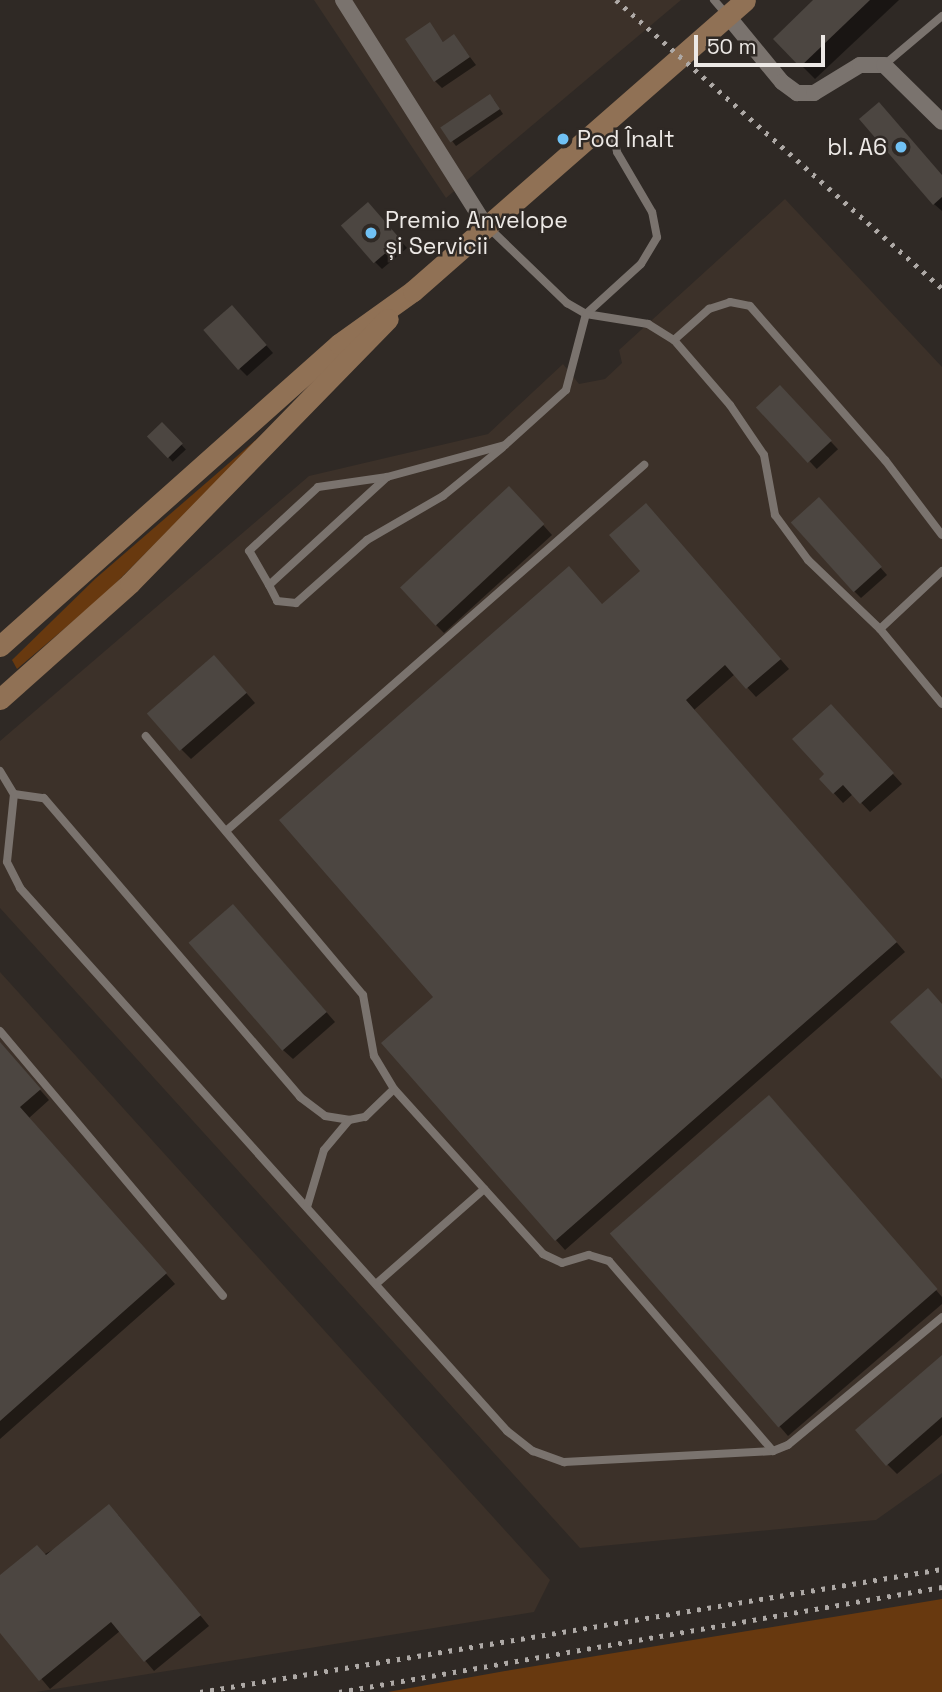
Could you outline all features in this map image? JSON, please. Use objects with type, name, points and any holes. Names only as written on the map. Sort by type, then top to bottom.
[{"type":"main road","points":[[0,646],[340,344],[412,291],[610,117],[721,8],[745,0]]},
{"type":"main road","points":[[0,699],[130,583],[354,359],[412,291]]},
{"type":"street","points":[[343,0],[486,226]]},
{"type":"street","points":[[721,8],[782,82],[797,93],[814,93],[860,65],[884,65],[942,122]]},
{"type":"lane","points":[[884,65],[942,16]]},
{"type":"lane","points":[[505,445],[387,477],[321,486],[260,540],[249,557],[277,601],[296,603],[367,540],[443,496],[505,445],[566,390],[586,314],[641,264],[657,237],[652,212],[617,152],[610,117]]},
{"type":"lane","points":[[486,226],[567,303],[586,314],[648,324],[674,340],[730,405],[764,455],[775,514],[808,560],[880,629],[942,704]]},
{"type":"lane","points":[[674,340],[709,309],[730,302],[750,306],[886,460],[942,535]]},
{"type":"lane","points":[[226,831],[644,465]]},
{"type":"lane","points":[[269,585],[387,477]]},
{"type":"lane","points":[[880,629],[942,571]]},
{"type":"lane","points":[[146,736],[353,978],[363,995],[374,1056],[394,1089],[550,1259],[562,1263],[589,1255],[609,1261],[773,1451]]},
{"type":"lane","points":[[0,771],[14,794],[6,862],[20,888],[507,1432],[533,1451],[564,1462],[773,1451],[788,1446],[942,1317]]},
{"type":"lane","points":[[14,794],[44,798],[300,1097],[325,1116],[349,1120],[365,1117],[394,1089]]},
{"type":"lane","points":[[0,1031],[223,1296]]},
{"type":"lane","points":[[307,1207],[324,1150],[349,1120]]},
{"type":"lane","points":[[376,1284],[484,1189]]},
{"type":"shaded area","points":[[314,0],[681,0],[446,198]]},
{"type":"shaded area","points":[[785,199],[942,367],[942,1473],[876,1520],[580,1548],[0,908],[0,741],[309,476],[488,434],[563,364],[579,384],[605,379],[622,363],[619,350]]},
{"type":"shaded area","points":[[273,425],[104,595],[17,669],[12,660],[95,579]]},
{"type":"shaded area","points":[[0,972],[550,1580],[534,1612],[36,1692],[0,1692]]},
{"type":"shaded area","points":[[942,1599],[942,1692],[388,1692],[505,1671]]},
{"type":"building","points":[[813,0],[870,0],[800,67],[773,39]]},
{"type":"building","points":[[430,22],[443,42],[454,34],[470,57],[434,82],[405,39]]},
{"type":"building","points":[[490,94],[500,109],[450,142],[440,128]]},
{"type":"building","name":"bl. A6","points":[[879,102],[942,175],[942,197],[933,205],[859,119]]},
{"type":"building","name":"Premio Anvelope și Servicii","points":[[368,202],[401,240],[374,263],[341,226]]},
{"type":"building","points":[[232,305],[267,345],[238,370],[203,330]]},
{"type":"building","points":[[780,385],[832,441],[808,463],[756,408]]},
{"type":"building","points":[[162,422],[183,444],[168,458],[147,437]]},
{"type":"building","points":[[509,486],[544,524],[435,626],[400,588]]},
{"type":"building","points":[[819,497],[882,567],[854,592],[791,522]]},
{"type":"building","points":[[646,503],[781,659],[746,689],[725,665],[686,700],[897,942],[555,1241],[381,1043],[433,997],[279,820],[569,566],[602,604],[640,571],[609,535]]},
{"type":"building","points":[[214,655],[247,693],[180,751],[147,713]]},
{"type":"building","points":[[831,704],[894,773],[860,804],[843,785],[833,794],[819,779],[824,774],[792,739]]},
{"type":"building","points":[[233,904],[327,1012],[282,1051],[188,943]]},
{"type":"building","points":[[928,988],[942,1004],[942,1079],[890,1022]]},
{"type":"building","points":[[0,1042],[41,1089],[20,1107],[167,1273],[0,1421]]},
{"type":"building","points":[[769,1095],[938,1289],[778,1427],[610,1233]]},
{"type":"building","points":[[942,1355],[942,1417],[886,1466],[855,1430]]},
{"type":"building","points":[[109,1504],[201,1615],[144,1662],[111,1622],[39,1681],[0,1633],[0,1575],[37,1545],[46,1555]]},
{"type":"railway","points":[[616,0],[942,288]]},
{"type":"railway","points":[[200,1692],[942,1569]]},
{"type":"railway","points":[[339,1692],[942,1587]]},
{"type":"place","name":"Pod Înalt","points":[[563,139]]},
{"type":"place","name":"bl. A6","points":[[901,147]]},
{"type":"place","name":"Premio Anvelope și Servicii","points":[[371,233]]}]
